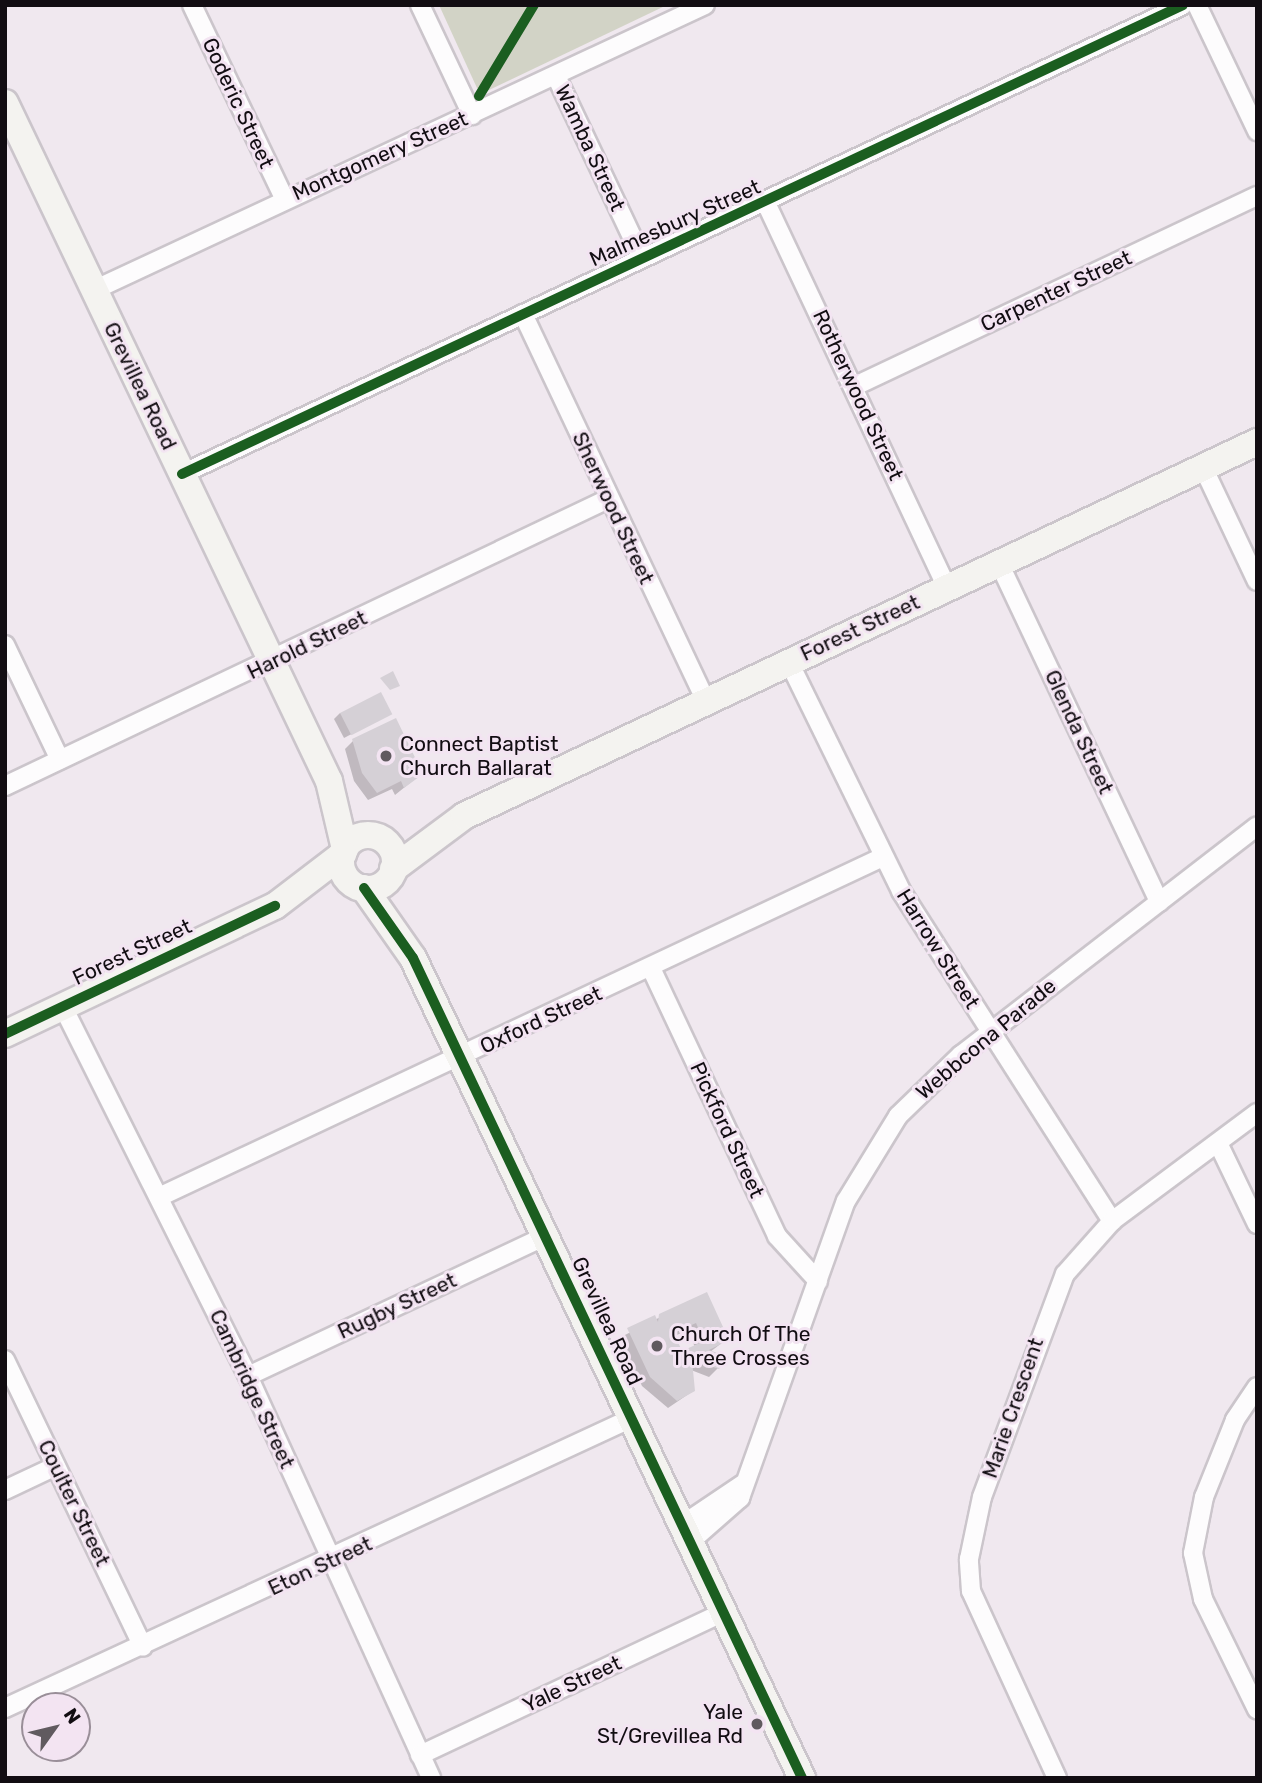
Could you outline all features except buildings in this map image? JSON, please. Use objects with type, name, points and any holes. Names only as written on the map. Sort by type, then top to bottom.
[{"type":"street","name":"Goderic Street","points":[[192,5],[285,200]]},
{"type":"street","points":[[420,5],[472,115]]},
{"type":"street","name":"Montgomery Street","points":[[94,290],[705,5]]},
{"type":"street","name":"Malmesbury Street","points":[[183,474],[642,258],[766,204],[1183,5]]},
{"type":"street","points":[[1197,5],[1257,131]]},
{"type":"street","name":"Wamba Street","points":[[556,76],[642,258]]},
{"type":"street","name":"Grevillea Road","points":[[6,108],[329,781],[344,851],[344,874],[361,888],[414,958],[802,1778]]},
{"type":"street","name":"Carpenter Street","points":[[855,386],[1257,195]]},
{"type":"street","name":"Rotherwood Street","points":[[766,204],[855,386],[947,587]]},
{"type":"street","name":"Sherwood Street","points":[[523,314],[608,499],[706,701]]},
{"type":"street","name":"Forest Street","points":[[464,816],[1257,442]]},
{"type":"street","points":[[1203,467],[1257,581]]},
{"type":"street","name":"Harold Street","points":[[5,786],[274,662],[608,499]]},
{"type":"street","name":"Glenda Street","points":[[999,563],[1159,902]]},
{"type":"street","points":[[5,645],[60,760]]},
{"type":"street","name":"Harrow Street","points":[[789,662],[883,858],[990,1032],[1112,1221]]},
{"type":"street","name":"Grevillea Road","points":[[329,781],[393,853],[392,872],[414,958]]},
{"type":"street","points":[[344,851],[376,837],[464,816]]},
{"type":"street","points":[[361,888],[392,872],[464,816]]},
{"type":"street","name":"Webbcona Parade","points":[[686,1533],[746,1478],[846,1201],[886,1132],[943,1070],[1257,826]]},
{"type":"street","name":"Forest Street","points":[[5,1034],[275,906],[344,851]]},
{"type":"street","name":"Oxford Street","points":[[159,1197],[883,858]]},
{"type":"street","name":"Forest Street","points":[[275,906],[361,888]]},
{"type":"street","name":"Pickford Street","points":[[651,968],[777,1236],[818,1281]]},
{"type":"street","name":"Cambridge Street","points":[[63,1007],[248,1376],[431,1778]]},
{"type":"street","name":"Marie Crescent","points":[[1057,1778],[978,1610],[968,1559],[982,1497],[1052,1297],[1080,1253],[1112,1221],[1257,1113]]},
{"type":"street","points":[[1218,1143],[1257,1224]]},
{"type":"street","name":"Rugby Street","points":[[248,1376],[545,1236]]},
{"type":"street","name":"Coulter Street","points":[[5,1360],[143,1647]]},
{"type":"street","points":[[1257,1387],[1235,1420],[1204,1497],[1193,1553],[1203,1599],[1257,1709]]},
{"type":"street","name":"Eton Street","points":[[5,1707],[331,1562],[632,1418]]},
{"type":"street","points":[[5,1490],[56,1466]]},
{"type":"street","name":"Yale Street","points":[[420,1755],[724,1612]]},
{"type":"shaded area","points":[[439,5],[667,5],[487,91],[477,88]]},
{"type":"cycle path","points":[[479,96],[534,5]]},
{"type":"cycle path","points":[[182,474],[1183,5]]},
{"type":"cycle path","points":[[364,888],[413,958],[802,1778]]},
{"type":"cycle path","points":[[5,1034],[275,906]]},
{"type":"place","name":"Connect Baptist Church Ballarat","points":[[386,756]]},
{"type":"place","name":"Church Of The Three Crosses","points":[[657,1346]]},
{"type":"place","name":"Yale St/Grevillea Rd","points":[[757,1724]]}]
